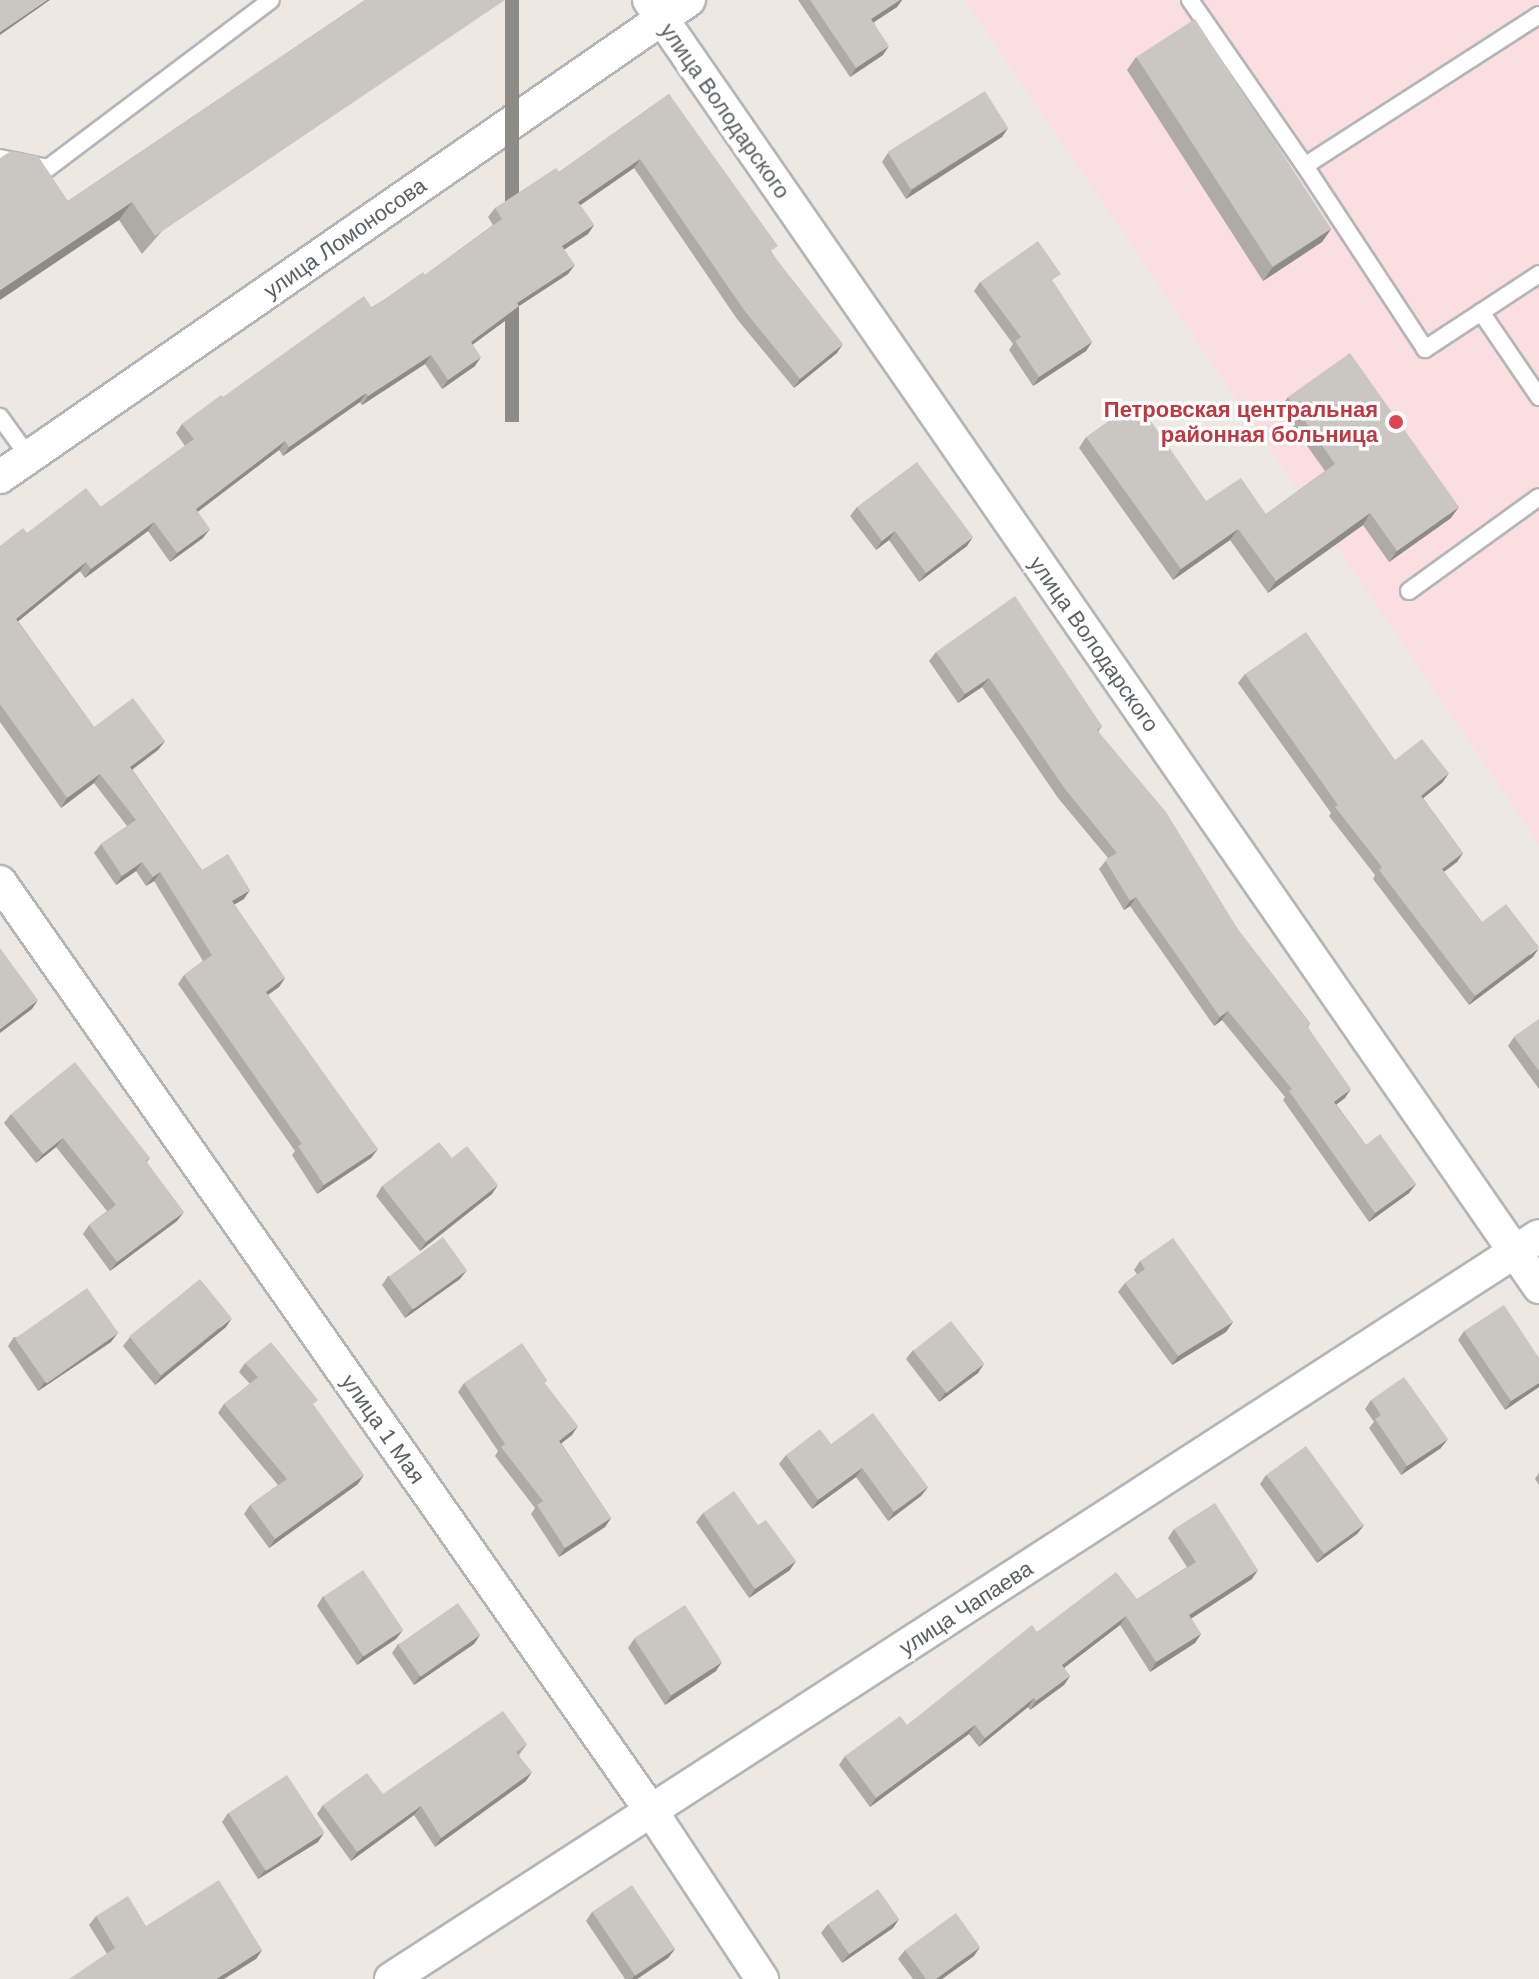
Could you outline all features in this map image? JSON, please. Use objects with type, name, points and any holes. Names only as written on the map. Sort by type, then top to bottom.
[{"type":"street","name":"улица Ломоносова","points":[[0,477],[655,9],[689,0]]},
{"type":"street","name":"улица Володарского","points":[[655,9],[1527,1244],[1539,1287]]},
{"type":"street","name":"улица 1 Мая","points":[[0,882],[652,1812],[762,1979]]},
{"type":"street","name":"улица Чапаева","points":[[391,1979],[1527,1244]]},
{"type":"lane","points":[[0,158],[48,168],[271,0]]},
{"type":"lane","points":[[1190,0],[1305,166],[1425,349],[1539,274]]},
{"type":"lane","points":[[1305,166],[1539,15]]},
{"type":"lane","points":[[1481,312],[1539,397]]},
{"type":"lane","points":[[0,417],[29,457]]},
{"type":"lane","points":[[1409,591],[1539,497]]},
{"type":"shaded area","name":"Петровская центральная районная больница","points":[[965,0],[1539,0],[1539,844]]},
{"type":"building","points":[[0,0],[47,0],[0,32]]},
{"type":"building","points":[[365,0],[505,0],[155,236],[132,202],[0,290],[0,158],[11,151],[38,156],[68,201]]},
{"type":"building","points":[[810,0],[900,0],[871,19],[889,46],[856,68]]},
{"type":"building","points":[[1195,19],[1331,229],[1272,267],[1136,57]]},
{"type":"building","points":[[985,91],[1008,128],[911,189],[887,152]]},
{"type":"building","points":[[669,94],[778,246],[770,251],[843,344],[800,379],[744,310],[640,159],[578,202],[594,225],[562,246],[575,265],[517,303],[519,306],[471,342],[481,357],[448,380],[431,355],[368,396],[366,393],[289,447],[285,441],[196,509],[210,529],[177,553],[154,522],[91,569],[86,562],[16,619],[94,727],[133,698],[165,741],[130,767],[202,870],[228,854],[250,890],[232,901],[285,978],[266,992],[378,1149],[324,1185],[298,1146],[302,1144],[184,975],[212,955],[160,872],[153,877],[142,862],[122,876],[101,844],[136,820],[100,774],[67,798],[0,704],[0,546],[23,528],[27,533],[86,488],[101,507],[194,439],[182,424],[221,395],[223,397],[364,296],[372,308],[423,272],[425,275],[502,219],[495,208],[556,168],[559,172]]},
{"type":"building","points":[[1038,241],[1061,274],[1052,280],[1092,342],[1039,377],[1015,341],[1021,337],[980,282]]},
{"type":"building","points":[[1350,353],[1459,507],[1397,551],[1370,513],[1276,581],[1238,529],[1181,569],[1086,437],[1137,401],[1206,501],[1241,478],[1266,514],[1335,464],[1288,397]]},
{"type":"building","points":[[917,462],[973,537],[926,573],[895,531],[882,541],[857,507]]},
{"type":"building","points":[[1015,596],[1102,726],[1097,730],[1166,812],[1239,931],[1310,1023],[1307,1026],[1351,1089],[1334,1102],[1366,1145],[1380,1134],[1416,1184],[1375,1213],[1289,1091],[1292,1089],[1228,1011],[1220,1017],[1136,897],[1130,901],[1105,860],[1117,853],[1065,789],[989,678],[965,694],[936,652]]},
{"type":"building","points":[[1306,632],[1395,760],[1422,739],[1449,773],[1421,796],[1463,853],[1442,869],[1482,922],[1506,904],[1539,947],[1475,996],[1379,870],[1382,867],[1335,807],[1338,805],[1245,674]]},
{"type":"building","points":[[0,948],[38,1000],[0,1029]]},
{"type":"building","points":[[1539,1019],[1539,1071],[1514,1037]]},
{"type":"building","points":[[75,1062],[150,1158],[146,1161],[184,1212],[117,1262],[89,1225],[116,1205],[63,1138],[43,1154],[11,1114]]},
{"type":"building","points":[[439,1142],[452,1158],[467,1146],[498,1185],[426,1242],[382,1186]]},
{"type":"building","points":[[443,1237],[467,1270],[413,1310],[389,1276]]},
{"type":"building","points":[[1173,1238],[1233,1322],[1178,1356],[1125,1283],[1145,1269],[1140,1261]]},
{"type":"building","points":[[200,1279],[231,1318],[161,1375],[129,1336]]},
{"type":"building","points":[[87,1288],[119,1333],[46,1384],[15,1338]]},
{"type":"building","points":[[1504,1305],[1539,1358],[1539,1383],[1511,1401],[1464,1331]]},
{"type":"building","points":[[951,1321],[984,1364],[946,1393],[913,1351]]},
{"type":"building","points":[[271,1342],[318,1400],[313,1404],[364,1475],[275,1539],[250,1505],[287,1479],[224,1404],[258,1377],[245,1363]]},
{"type":"building","points":[[522,1343],[547,1380],[544,1382],[578,1426],[559,1441],[611,1518],[565,1548],[537,1505],[543,1501],[501,1447],[505,1444],[464,1383]]},
{"type":"building","points":[[1404,1377],[1448,1439],[1407,1466],[1375,1419],[1381,1415],[1371,1400]]},
{"type":"building","points":[[873,1413],[928,1487],[894,1512],[862,1468],[818,1500],[786,1455],[820,1429],[831,1444]]},
{"type":"building","points":[[1306,1446],[1364,1525],[1324,1554],[1266,1475]]},
{"type":"building","points":[[734,1491],[758,1525],[766,1520],[796,1561],[755,1589],[703,1513]]},
{"type":"building","points":[[1215,1503],[1258,1570],[1189,1615],[1201,1634],[1156,1662],[1126,1616],[1062,1665],[1070,1676],[1036,1701],[1034,1698],[985,1738],[975,1725],[876,1798],[845,1756],[900,1716],[907,1725],[1032,1625],[1037,1632],[1116,1572],[1137,1599],[1196,1562],[1174,1529]]},
{"type":"building","points":[[363,1570],[403,1630],[363,1657],[323,1597]]},
{"type":"building","points":[[458,1603],[480,1635],[421,1677],[398,1645]]},
{"type":"building","points":[[685,1605],[722,1662],[671,1695],[634,1638]]},
{"type":"building","points":[[503,1711],[527,1744],[516,1752],[532,1772],[441,1838],[421,1806],[357,1852],[323,1805],[367,1773],[383,1794]]},
{"type":"building","points":[[287,1775],[325,1833],[266,1871],[228,1813]]},
{"type":"building","points":[[219,1880],[262,1950],[216,1979],[69,1979],[115,1948],[96,1916],[128,1896],[146,1926]]},
{"type":"building","points":[[632,1885],[675,1949],[635,1976],[592,1912]]},
{"type":"building","points":[[878,1889],[899,1919],[849,1954],[828,1924]]},
{"type":"building","points":[[956,1913],[980,1947],[936,1979],[926,1979],[905,1950]]},
{"type":"place","name":"Петровская центральная районная больница","points":[[1396,422]]}]
